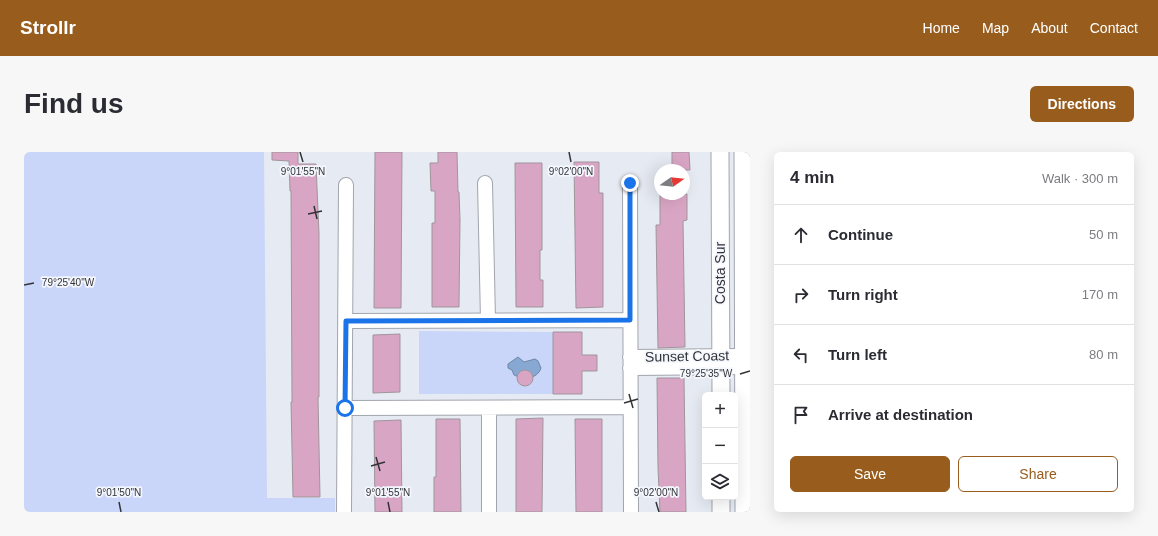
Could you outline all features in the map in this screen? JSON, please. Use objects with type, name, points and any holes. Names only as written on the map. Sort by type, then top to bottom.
[{"type":"street","name":"Costa Sur","points":[[720,152],[721,392]]},
{"type":"street","name":"Costa Sur","points":[[743,152],[744,512]]},
{"type":"street","points":[[485,183],[488,320]]},
{"type":"street","points":[[630,183],[631,512]]},
{"type":"street","points":[[344,512],[346,185]]},
{"type":"street","points":[[346,321],[630,320]]},
{"type":"street","name":"Sunset Coast","points":[[630,363],[743,362]]},
{"type":"street","points":[[345,408],[630,407]]},
{"type":"street","points":[[488,408],[489,512]]},
{"type":"street","points":[[721,500],[721,512]]},
{"type":"shaded area","points":[[24,152],[264,152],[267,498],[335,498],[335,512],[24,512]]},
{"type":"shaded area","points":[[419,331],[553,332],[553,394],[419,394]]},
{"type":"shaded area","points":[[518,357],[524,362],[535,359],[538,361],[541,368],[539,372],[533,377],[529,378],[514,375],[512,370],[508,368],[508,364]]},
{"type":"building","points":[[272,152],[298,152],[298,164],[316,164],[319,234],[318,397],[320,497],[293,497],[291,402],[291,191],[289,161],[272,160]]},
{"type":"building","points":[[375,152],[402,152],[401,308],[374,308]]},
{"type":"building","points":[[438,152],[457,152],[460,220],[459,307],[432,307],[432,223],[435,223],[435,191],[431,191],[430,163],[438,163]]},
{"type":"building","points":[[672,152],[689,152],[690,164],[672,164]]},
{"type":"building","points":[[574,162],[599,162],[599,193],[603,193],[603,307],[576,308]]},
{"type":"building","points":[[515,163],[542,163],[542,250],[540,250],[540,280],[543,280],[543,307],[516,307]]},
{"type":"building","points":[[660,200],[687,200],[687,220],[683,221],[685,347],[658,348],[656,225],[660,225]]},
{"type":"building","points":[[553,332],[582,332],[582,355],[597,355],[597,371],[582,371],[582,394],[553,394]]},
{"type":"building","points":[[400,334],[400,392],[373,393],[373,335]]},
{"type":"building","points":[[522,370],[528,370],[533,375],[531,384],[528,386],[522,386],[517,381],[517,375]]},
{"type":"building","points":[[657,378],[684,378],[686,512],[660,512]]},
{"type":"building","points":[[543,418],[542,512],[516,512],[516,419]]},
{"type":"building","points":[[436,419],[460,419],[461,512],[434,512],[434,477],[436,477]]},
{"type":"building","points":[[575,419],[602,419],[602,512],[576,512]]},
{"type":"building","points":[[401,420],[402,512],[375,512],[374,421]]},
{"type":"route","points":[[345,408],[346,321],[630,320],[630,183]]}]
